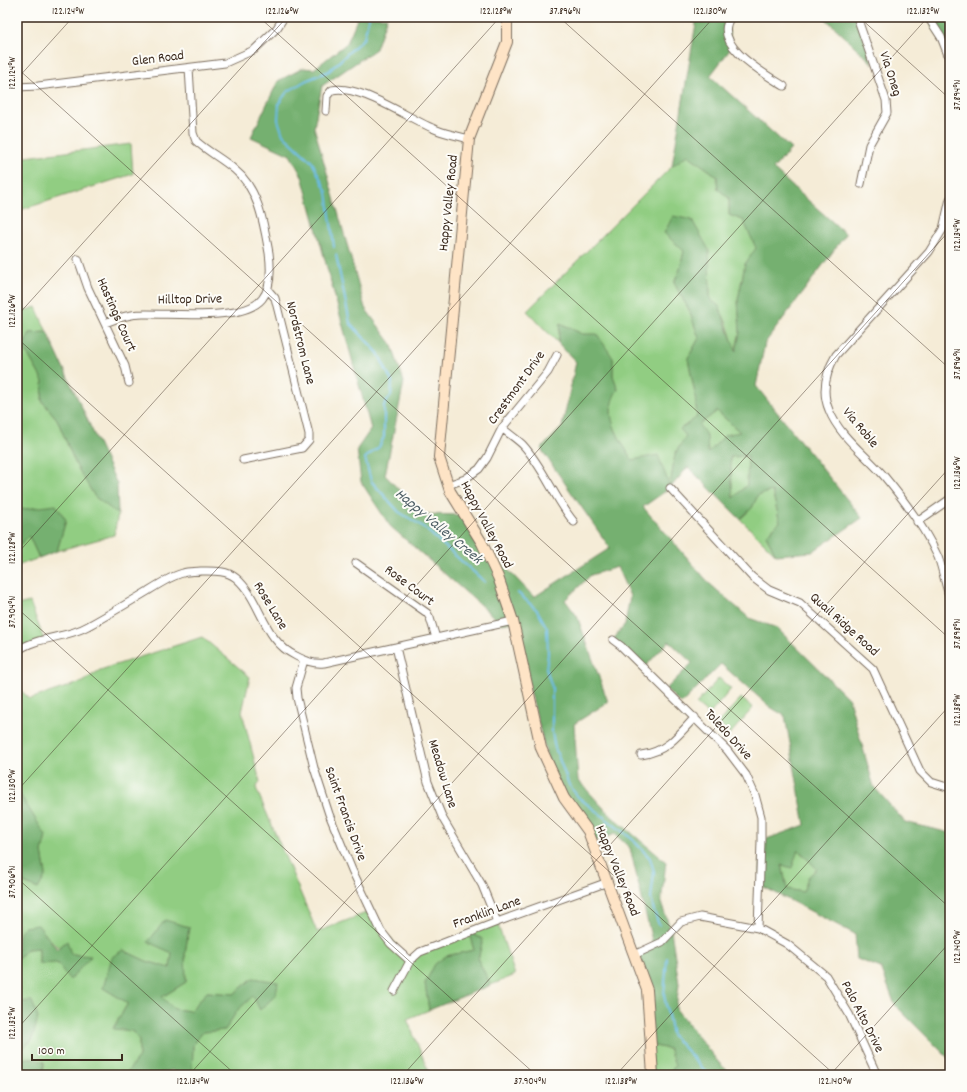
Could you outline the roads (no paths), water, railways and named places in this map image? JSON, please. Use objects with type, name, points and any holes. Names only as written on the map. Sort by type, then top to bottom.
[{"type":"street","name":"Glen Road","points":[[17,87],[225,63],[254,50],[277,28],[284,17]]},
{"type":"street","name":"Happy Valley Road","points":[[507,17],[507,42],[469,139],[439,443],[439,457],[448,485],[482,543],[498,577],[513,622],[541,748],[564,798],[588,831],[647,990],[653,1075]]},
{"type":"street","points":[[731,17],[727,23],[726,33],[732,48],[753,66],[784,86]]},
{"type":"street","name":"Via Oneg","points":[[856,17],[886,100],[887,113],[869,144],[861,184]]},
{"type":"street","points":[[928,17],[941,37],[950,60]]},
{"type":"street","name":"Nordstrom Lane","points":[[189,68],[194,133],[196,141],[236,170],[246,181],[263,221],[271,264],[268,290],[275,298],[309,434],[309,440],[302,448],[243,460]]},
{"type":"street","points":[[326,111],[327,96],[332,90],[341,88],[388,106],[437,130],[469,139]]},
{"type":"street","name":"Via Roble","points":[[950,203],[943,229],[932,247],[836,355],[828,370],[825,386],[826,402],[836,424],[883,475],[917,522],[938,558],[950,598]]},
{"type":"street","name":"Hastings Court","points":[[78,259],[88,288],[124,366],[129,383]]},
{"type":"street","name":"Hilltop Drive","points":[[105,323],[117,318],[143,314],[182,316],[238,311],[252,306],[261,300],[268,290]]},
{"type":"street","name":"Crestmont Drive","points":[[448,485],[465,479],[479,468],[487,458],[502,428],[548,372],[557,355]]},
{"type":"street","points":[[502,428],[523,444],[539,466],[565,511],[574,522]]},
{"type":"street","name":"Quail Ridge Road","points":[[670,488],[752,577],[770,590],[800,603],[873,669],[920,771],[931,782],[950,788]]},
{"type":"street","points":[[917,522],[950,499]]},
{"type":"street","name":"Rose Court","points":[[356,564],[427,613],[436,638]]},
{"type":"street","name":"Rose Lane","points":[[17,651],[27,645],[71,633],[86,627],[166,580],[184,573],[210,571],[224,572],[236,578],[246,590],[271,635],[280,646],[313,664],[324,663],[513,622]]},
{"type":"street","name":"Toledo Drive","points":[[613,640],[695,717],[738,762],[755,795],[761,817],[762,841],[758,928]]},
{"type":"street","name":"Meadow Lane","points":[[396,647],[428,782],[443,819],[482,885],[497,922]]},
{"type":"street","name":"Saint Francis Drive","points":[[304,660],[296,688],[297,698],[314,768],[329,814],[374,920],[391,944],[410,962]]},
{"type":"street","points":[[641,755],[651,754],[670,744],[695,717]]},
{"type":"street","name":"Franklin Lane","points":[[394,991],[410,962],[420,952],[497,922],[608,882]]},
{"type":"street","name":"Palo Alto Drive","points":[[634,955],[662,942],[681,922],[700,917],[758,928],[787,944],[826,976],[849,1014],[877,1075]]},
{"type":"waterway","name":"Happy Valley Creek","points":[[334,247],[327,192],[312,162],[283,135],[278,120],[279,103],[287,92],[305,81],[329,71],[364,38],[369,17]]},
{"type":"waterway","name":"Happy Valley Creek","points":[[336,255],[350,323],[378,353],[392,382],[391,396],[384,405],[384,437],[379,447],[365,458],[371,481],[399,512],[422,526],[485,582]]},
{"type":"waterway","name":"Happy Valley Creek","points":[[518,593],[537,610],[547,628],[548,654],[546,669],[552,687],[552,732],[555,748],[569,785],[578,797],[632,839],[650,858],[654,872],[651,898],[659,925]]},
{"type":"waterway","name":"Happy Valley Creek","points":[[667,958],[664,995],[672,1035],[709,1075]]}]
